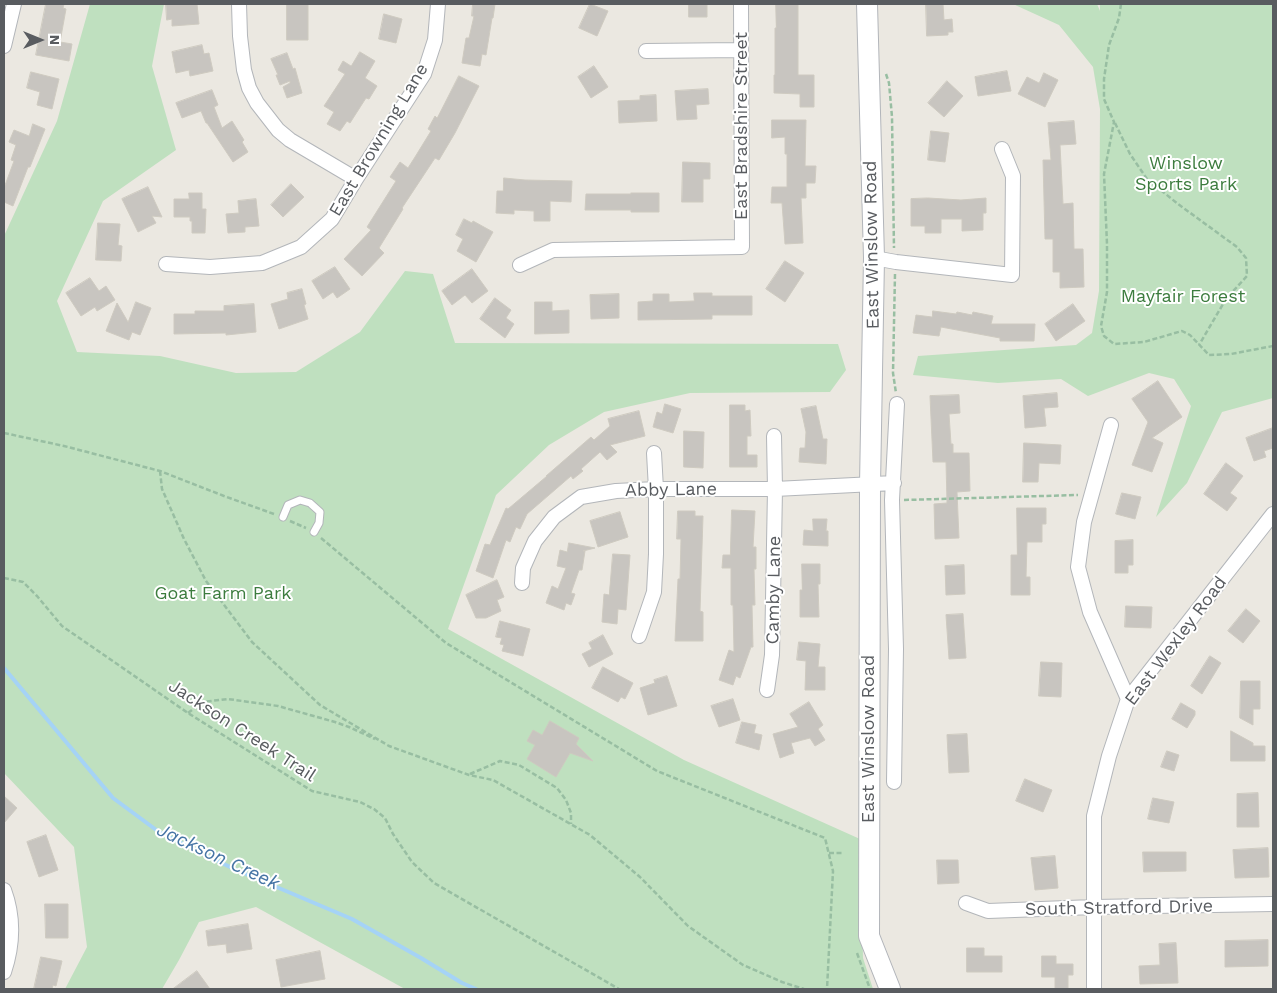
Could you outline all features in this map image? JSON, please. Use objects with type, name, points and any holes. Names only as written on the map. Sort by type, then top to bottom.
[{"type":"main road","name":"East Winslow Road","points":[[867,4],[874,258],[870,485],[869,936],[890,989]]},
{"type":"street","points":[[4,46],[14,4]]},
{"type":"street","points":[[239,4],[244,70],[257,103],[278,130],[290,140],[356,179]]},
{"type":"street","name":"East Browning Lane","points":[[166,264],[210,266],[262,263],[301,247],[332,219],[424,74],[435,40],[438,4]]},
{"type":"street","name":"East Bradshire Street","points":[[520,265],[553,250],[742,248],[741,4]]},
{"type":"street","points":[[646,51],[741,50]]},
{"type":"street","points":[[874,258],[1012,275],[1013,176],[1002,149]]},
{"type":"street","name":"East Winslow Road","points":[[894,782],[896,649],[892,500],[897,404]]},
{"type":"street","points":[[1111,425],[1084,522],[1078,567],[1090,612],[1128,699]]},
{"type":"street","name":"Camby Lane","points":[[767,690],[772,655],[774,436]]},
{"type":"street","points":[[639,636],[654,592],[656,489],[654,453]]},
{"type":"street","points":[[870,485],[894,483]]},
{"type":"street","name":"Abby Lane","points":[[522,583],[523,568],[535,541],[554,517],[581,497],[616,491],[656,489],[775,489],[870,485]]},
{"type":"street","name":"East Wexley Road","points":[[1094,989],[1094,816],[1109,756],[1128,699],[1273,514]]},
{"type":"street","points":[[4,890],[11,921],[11,934],[10,950],[4,972]]},
{"type":"street","name":"South Stratford Drive","points":[[966,903],[988,911],[1273,904]]},
{"type":"lane","points":[[283,517],[288,505],[300,500],[310,503],[320,512],[319,523],[314,532]]},
{"type":"path","points":[[1121,4],[1119,18],[1109,45],[1104,79],[1104,99],[1114,122],[1130,154],[1147,179],[1237,247],[1246,258],[1246,276],[1226,299],[1199,345]]},
{"type":"path","points":[[884,68],[889,83],[892,117],[896,262],[893,373],[897,404]]},
{"type":"path","points":[[1114,122],[1104,174],[1107,244],[1107,292],[1101,326],[1104,336],[1114,344],[1144,342],[1182,331],[1190,335],[1209,356],[1273,346]]},
{"type":"path","points":[[4,433],[64,446],[160,471],[283,517],[314,532],[446,643],[657,771],[825,838],[833,871],[827,989]]},
{"type":"path","points":[[160,471],[162,489],[184,539],[206,581],[252,642],[320,705],[389,746]]},
{"type":"path","points":[[892,500],[1091,495]]},
{"type":"path","name":"Jackson Creek Trail","points":[[4,578],[23,582],[62,626],[188,713],[312,791],[360,802],[374,809],[385,818],[393,834],[412,862],[434,883],[619,989]]},
{"type":"path","points":[[188,713],[202,702],[228,700],[278,706],[349,727],[389,746],[469,775],[493,780],[590,835],[640,877],[688,926],[743,965],[803,989]]},
{"type":"path","points":[[469,775],[500,761],[519,765],[557,788],[566,800],[571,813],[571,824]]},
{"type":"path","points":[[829,853],[844,853]]},
{"type":"path","points":[[857,953],[870,989]]},
{"type":"green space","name":"Goat Farm Park","points":[[90,4],[164,4],[152,66],[176,150],[103,201],[57,301],[77,352],[160,356],[236,373],[296,372],[360,332],[405,271],[433,274],[455,343],[838,344],[846,370],[830,392],[690,393],[604,412],[549,445],[496,495],[448,629],[684,760],[860,839],[863,958],[873,989],[405,989],[256,907],[199,922],[162,989],[65,989],[87,947],[74,847],[4,773],[4,236],[57,121]]},
{"type":"green space","name":"Winslow Sports Park","points":[[1013,4],[1097,4],[1100,11],[1100,4],[1273,4],[1273,398],[1222,412],[1187,483],[1156,517],[1191,406],[1174,379],[1149,373],[1088,396],[1061,379],[998,383],[913,375],[918,356],[1076,345],[1092,333],[1099,291],[1100,109],[1093,67],[1059,25]]},
{"type":"building","points":[[46,4],[64,4],[63,8],[66,9],[60,42],[72,44],[69,61],[36,55]]},
{"type":"building","points":[[166,4],[197,4],[199,24],[172,26],[172,19],[167,20]]},
{"type":"building","points":[[287,4],[308,4],[308,40],[287,40]]},
{"type":"building","points":[[473,4],[495,4],[486,55],[482,54],[480,66],[462,63],[466,38],[469,38],[474,16],[472,16]]},
{"type":"building","points":[[590,4],[608,11],[597,36],[579,28]]},
{"type":"building","points":[[689,4],[707,4],[707,17],[689,17]]},
{"type":"building","points":[[776,4],[798,4],[798,75],[814,75],[814,107],[800,107],[800,94],[774,93]]},
{"type":"building","points":[[926,4],[943,4],[944,20],[952,19],[953,32],[948,32],[948,35],[927,36]]},
{"type":"building","points":[[384,14],[402,19],[396,43],[379,39]]},
{"type":"building","points":[[202,45],[204,54],[209,53],[213,71],[190,76],[189,70],[176,73],[172,52]]},
{"type":"building","points":[[360,52],[375,61],[365,78],[377,86],[369,99],[366,98],[350,123],[347,121],[340,131],[327,124],[334,112],[324,106],[345,74],[338,70],[343,61],[351,66]]},
{"type":"building","points":[[287,53],[293,69],[295,68],[302,93],[287,98],[283,87],[290,83],[290,81],[280,85],[271,59]]},
{"type":"building","points":[[594,66],[608,87],[591,98],[578,77]]},
{"type":"building","points":[[1007,71],[1011,91],[978,96],[975,77]]},
{"type":"building","points":[[31,72],[59,79],[52,109],[37,105],[40,92],[27,88]]},
{"type":"building","points":[[1044,73],[1058,80],[1045,107],[1018,94],[1027,77],[1039,83]]},
{"type":"building","points":[[459,76],[479,86],[439,160],[435,158],[402,208],[379,248],[384,253],[362,276],[344,259],[371,230],[367,227],[396,181],[390,177],[400,162],[408,168],[431,131],[428,129],[435,116],[437,118]]},
{"type":"building","points":[[947,81],[963,96],[944,117],[928,103]]},
{"type":"building","points":[[708,89],[709,104],[696,105],[697,119],[677,120],[675,91]]},
{"type":"building","points":[[212,90],[218,105],[214,107],[222,128],[232,121],[244,140],[242,142],[248,152],[233,162],[206,123],[201,111],[182,118],[176,103]]},
{"type":"building","points":[[656,95],[657,121],[619,123],[618,101],[640,100],[640,96]]},
{"type":"building","points":[[772,120],[806,120],[805,166],[816,166],[815,183],[806,183],[806,198],[801,198],[803,243],[785,244],[782,203],[771,203],[772,187],[787,187],[785,137],[772,138]]},
{"type":"building","points":[[1074,121],[1076,144],[1060,145],[1063,204],[1073,203],[1074,249],[1083,249],[1084,287],[1060,288],[1060,272],[1053,272],[1053,239],[1045,239],[1043,160],[1051,160],[1048,123]]},
{"type":"building","points":[[33,124],[45,129],[13,206],[4,202],[4,188],[14,161],[11,160],[16,145],[9,142],[14,130],[29,136]]},
{"type":"building","points":[[931,131],[949,133],[945,162],[928,160]]},
{"type":"building","points":[[683,162],[710,163],[710,179],[703,179],[703,202],[682,202]]},
{"type":"building","points":[[504,178],[572,181],[571,202],[550,201],[550,221],[534,221],[534,211],[514,210],[514,214],[496,213],[497,191],[503,191]]},
{"type":"building","points":[[291,184],[304,197],[283,217],[271,205]]},
{"type":"building","points":[[148,187],[162,217],[152,216],[156,223],[138,232],[122,199]]},
{"type":"building","points":[[189,193],[202,193],[202,209],[206,209],[205,233],[192,233],[190,217],[174,217],[174,199],[189,199]]},
{"type":"building","points":[[659,193],[659,212],[585,210],[586,194]]},
{"type":"building","points":[[986,198],[986,213],[983,213],[983,230],[962,231],[962,219],[941,219],[941,233],[925,233],[925,226],[911,226],[911,199],[961,200]]},
{"type":"building","points":[[256,199],[259,226],[245,227],[245,232],[228,233],[226,214],[239,213],[238,201]]},
{"type":"building","points":[[464,219],[472,223],[473,221],[493,232],[476,262],[457,251],[463,239],[456,235]]},
{"type":"building","points":[[98,223],[120,224],[118,245],[122,246],[121,261],[96,260]]},
{"type":"building","points":[[785,261],[804,273],[785,302],[766,289]]},
{"type":"building","points":[[335,267],[350,289],[337,298],[333,292],[323,299],[312,281]]},
{"type":"building","points":[[472,269],[488,291],[472,303],[465,295],[452,305],[442,291]]},
{"type":"building","points":[[90,278],[99,291],[106,286],[115,300],[97,311],[95,307],[81,316],[66,293]]},
{"type":"building","points":[[302,289],[308,319],[279,329],[271,304],[288,299],[287,293]]},
{"type":"building","points":[[694,293],[712,293],[712,296],[752,296],[752,315],[712,315],[712,319],[638,320],[638,302],[653,301],[653,294],[669,294],[669,302],[694,301]]},
{"type":"building","points":[[619,294],[619,318],[591,319],[590,295]]},
{"type":"building","points":[[495,298],[511,310],[506,318],[514,324],[505,338],[480,319]]},
{"type":"building","points":[[136,302],[151,308],[140,335],[132,332],[129,340],[106,331],[117,303],[128,322]]},
{"type":"building","points":[[535,302],[552,302],[552,311],[569,310],[569,333],[535,334]]},
{"type":"building","points":[[254,304],[256,332],[226,335],[226,333],[174,334],[174,314],[195,314],[195,311],[224,311],[224,306]]},
{"type":"building","points":[[1073,304],[1085,321],[1056,341],[1045,324]]},
{"type":"building","points":[[933,311],[972,315],[973,312],[993,316],[991,324],[1035,324],[1034,341],[1000,341],[1000,338],[941,327],[939,336],[913,333],[916,315],[932,317]]},
{"type":"building","points":[[1158,381],[1182,417],[1152,438],[1163,443],[1152,472],[1132,465],[1148,422],[1132,399]]},
{"type":"building","points":[[1057,393],[1058,407],[1044,408],[1046,426],[1025,428],[1023,396]]},
{"type":"building","points":[[959,395],[960,413],[949,414],[951,444],[953,444],[953,453],[969,453],[970,491],[957,492],[959,538],[935,539],[934,504],[947,503],[946,462],[933,462],[930,396]]},
{"type":"building","points":[[665,404],[681,409],[673,433],[653,427],[657,412],[662,414]]},
{"type":"building","points":[[730,405],[745,405],[745,411],[750,410],[751,436],[747,436],[747,455],[757,455],[757,467],[730,467]]},
{"type":"building","points":[[816,406],[823,439],[827,439],[826,464],[799,462],[800,448],[805,448],[806,432],[801,409]]},
{"type":"building","points":[[639,411],[645,436],[610,445],[617,452],[607,460],[600,452],[581,469],[583,471],[573,479],[571,476],[527,514],[520,529],[516,527],[510,542],[506,540],[493,578],[476,571],[485,544],[490,545],[506,508],[508,509],[591,437],[594,440],[610,426],[608,419]]},
{"type":"building","points":[[1273,428],[1273,448],[1264,451],[1266,457],[1254,461],[1246,438]]},
{"type":"building","points":[[684,431],[704,432],[703,468],[684,467]]},
{"type":"building","points":[[1024,443],[1061,445],[1060,464],[1039,463],[1038,482],[1023,482]]},
{"type":"building","points":[[1226,463],[1243,476],[1230,493],[1237,498],[1227,511],[1204,494]]},
{"type":"building","points":[[1122,493],[1141,497],[1135,519],[1116,514]]},
{"type":"building","points":[[1017,508],[1046,508],[1046,524],[1042,524],[1042,542],[1027,542],[1026,577],[1030,577],[1030,595],[1011,595],[1011,555],[1017,555]]},
{"type":"building","points":[[732,510],[755,511],[753,547],[756,547],[756,569],[754,569],[755,605],[752,605],[753,647],[751,647],[740,678],[736,676],[733,685],[719,680],[729,650],[734,652],[731,568],[722,568],[723,555],[730,555]]},
{"type":"building","points":[[678,511],[695,511],[695,516],[703,516],[700,611],[703,612],[703,641],[675,641],[681,539],[677,539]]},
{"type":"building","points":[[620,512],[628,537],[598,547],[590,521]]},
{"type":"building","points":[[813,519],[827,519],[828,546],[803,545],[804,530],[813,531]]},
{"type":"building","points":[[1133,540],[1133,565],[1128,565],[1128,573],[1115,573],[1115,541]]},
{"type":"building","points":[[569,543],[595,548],[583,551],[585,551],[582,570],[579,570],[571,593],[575,594],[571,605],[566,603],[564,610],[546,603],[552,586],[558,589],[566,568],[557,566],[560,550],[567,552]]},
{"type":"building","points":[[613,554],[630,555],[626,610],[618,609],[617,624],[602,622],[604,594],[609,595]]},
{"type":"building","points":[[802,564],[820,564],[820,584],[818,584],[819,617],[800,617]]},
{"type":"building","points":[[964,565],[965,594],[946,595],[945,566]]},
{"type":"building","points":[[497,580],[504,597],[497,600],[501,611],[486,618],[476,618],[466,595]]},
{"type":"building","points":[[1126,606],[1152,607],[1151,628],[1125,627]]},
{"type":"building","points":[[1246,609],[1260,621],[1243,643],[1228,631]]},
{"type":"building","points":[[963,614],[966,658],[949,659],[946,615]]},
{"type":"building","points":[[500,621],[530,629],[523,656],[502,651],[504,645],[500,644],[502,638],[496,637]]},
{"type":"building","points":[[603,635],[613,654],[589,667],[582,654],[592,649],[589,643]]},
{"type":"building","points":[[799,642],[820,644],[818,667],[825,667],[825,690],[805,690],[806,661],[797,660]]},
{"type":"building","points":[[1210,656],[1221,663],[1202,694],[1191,686]]},
{"type":"building","points":[[1041,662],[1062,663],[1061,697],[1039,696]]},
{"type":"building","points":[[603,667],[633,683],[625,699],[621,697],[618,702],[592,688]]},
{"type":"building","points":[[667,676],[677,706],[648,715],[640,688],[655,683],[654,680]]},
{"type":"building","points":[[1241,681],[1260,681],[1260,709],[1253,709],[1253,725],[1240,718]]},
{"type":"building","points":[[733,699],[740,720],[719,727],[711,706]]},
{"type":"building","points":[[809,702],[823,725],[818,729],[825,740],[815,746],[810,738],[791,743],[794,753],[780,758],[773,734],[798,727],[790,714]]},
{"type":"building","points":[[1181,703],[1195,711],[1195,715],[1187,728],[1172,719]]},
{"type":"building","points":[[550,721],[579,738],[576,744],[593,761],[570,753],[556,777],[527,759],[535,745],[527,741],[533,730],[542,735]]},
{"type":"building","points":[[742,722],[756,725],[754,733],[762,735],[759,750],[736,743]]},
{"type":"building","points":[[1231,731],[1253,743],[1253,746],[1265,746],[1265,761],[1231,761]]},
{"type":"building","points":[[967,734],[969,772],[949,773],[947,735]]},
{"type":"building","points":[[1167,751],[1179,755],[1174,771],[1161,767]]},
{"type":"building","points":[[1025,779],[1052,790],[1043,812],[1016,801]]},
{"type":"building","points":[[1258,793],[1259,827],[1237,827],[1237,794]]},
{"type":"building","points":[[4,796],[17,808],[4,823]]},
{"type":"building","points":[[1153,798],[1174,802],[1169,823],[1148,819]]},
{"type":"building","points":[[46,835],[58,870],[39,877],[27,842]]},
{"type":"building","points":[[1268,848],[1269,877],[1235,878],[1233,850]]},
{"type":"building","points":[[1143,852],[1186,852],[1186,871],[1144,872]]},
{"type":"building","points":[[1055,856],[1058,888],[1035,890],[1031,858]]},
{"type":"building","points":[[937,860],[958,860],[959,883],[938,884]]},
{"type":"building","points":[[45,904],[68,904],[68,938],[46,938]]},
{"type":"building","points":[[248,924],[252,949],[227,953],[226,944],[208,946],[206,931]]},
{"type":"building","points":[[1268,940],[1268,966],[1225,967],[1225,941]]},
{"type":"building","points":[[1176,943],[1178,983],[1140,984],[1139,966],[1160,965],[1159,944]]},
{"type":"building","points":[[967,948],[984,948],[984,956],[1002,956],[1002,972],[967,972]]},
{"type":"building","points":[[320,951],[325,979],[281,987],[276,960]]},
{"type":"building","points":[[1042,956],[1056,956],[1056,964],[1073,964],[1073,975],[1068,975],[1068,989],[1055,989],[1055,977],[1042,977]]},
{"type":"building","points":[[41,957],[62,961],[56,986],[53,985],[52,989],[34,989]]},
{"type":"building","points":[[197,971],[210,989],[173,989]]},
{"type":"waterway","name":"Jackson Creek","points":[[4,668],[113,798],[159,832],[234,869],[352,919],[462,983],[476,989]]},
{"type":"park label","name":"Mayfair Forest","points":[[1183,297]]}]
